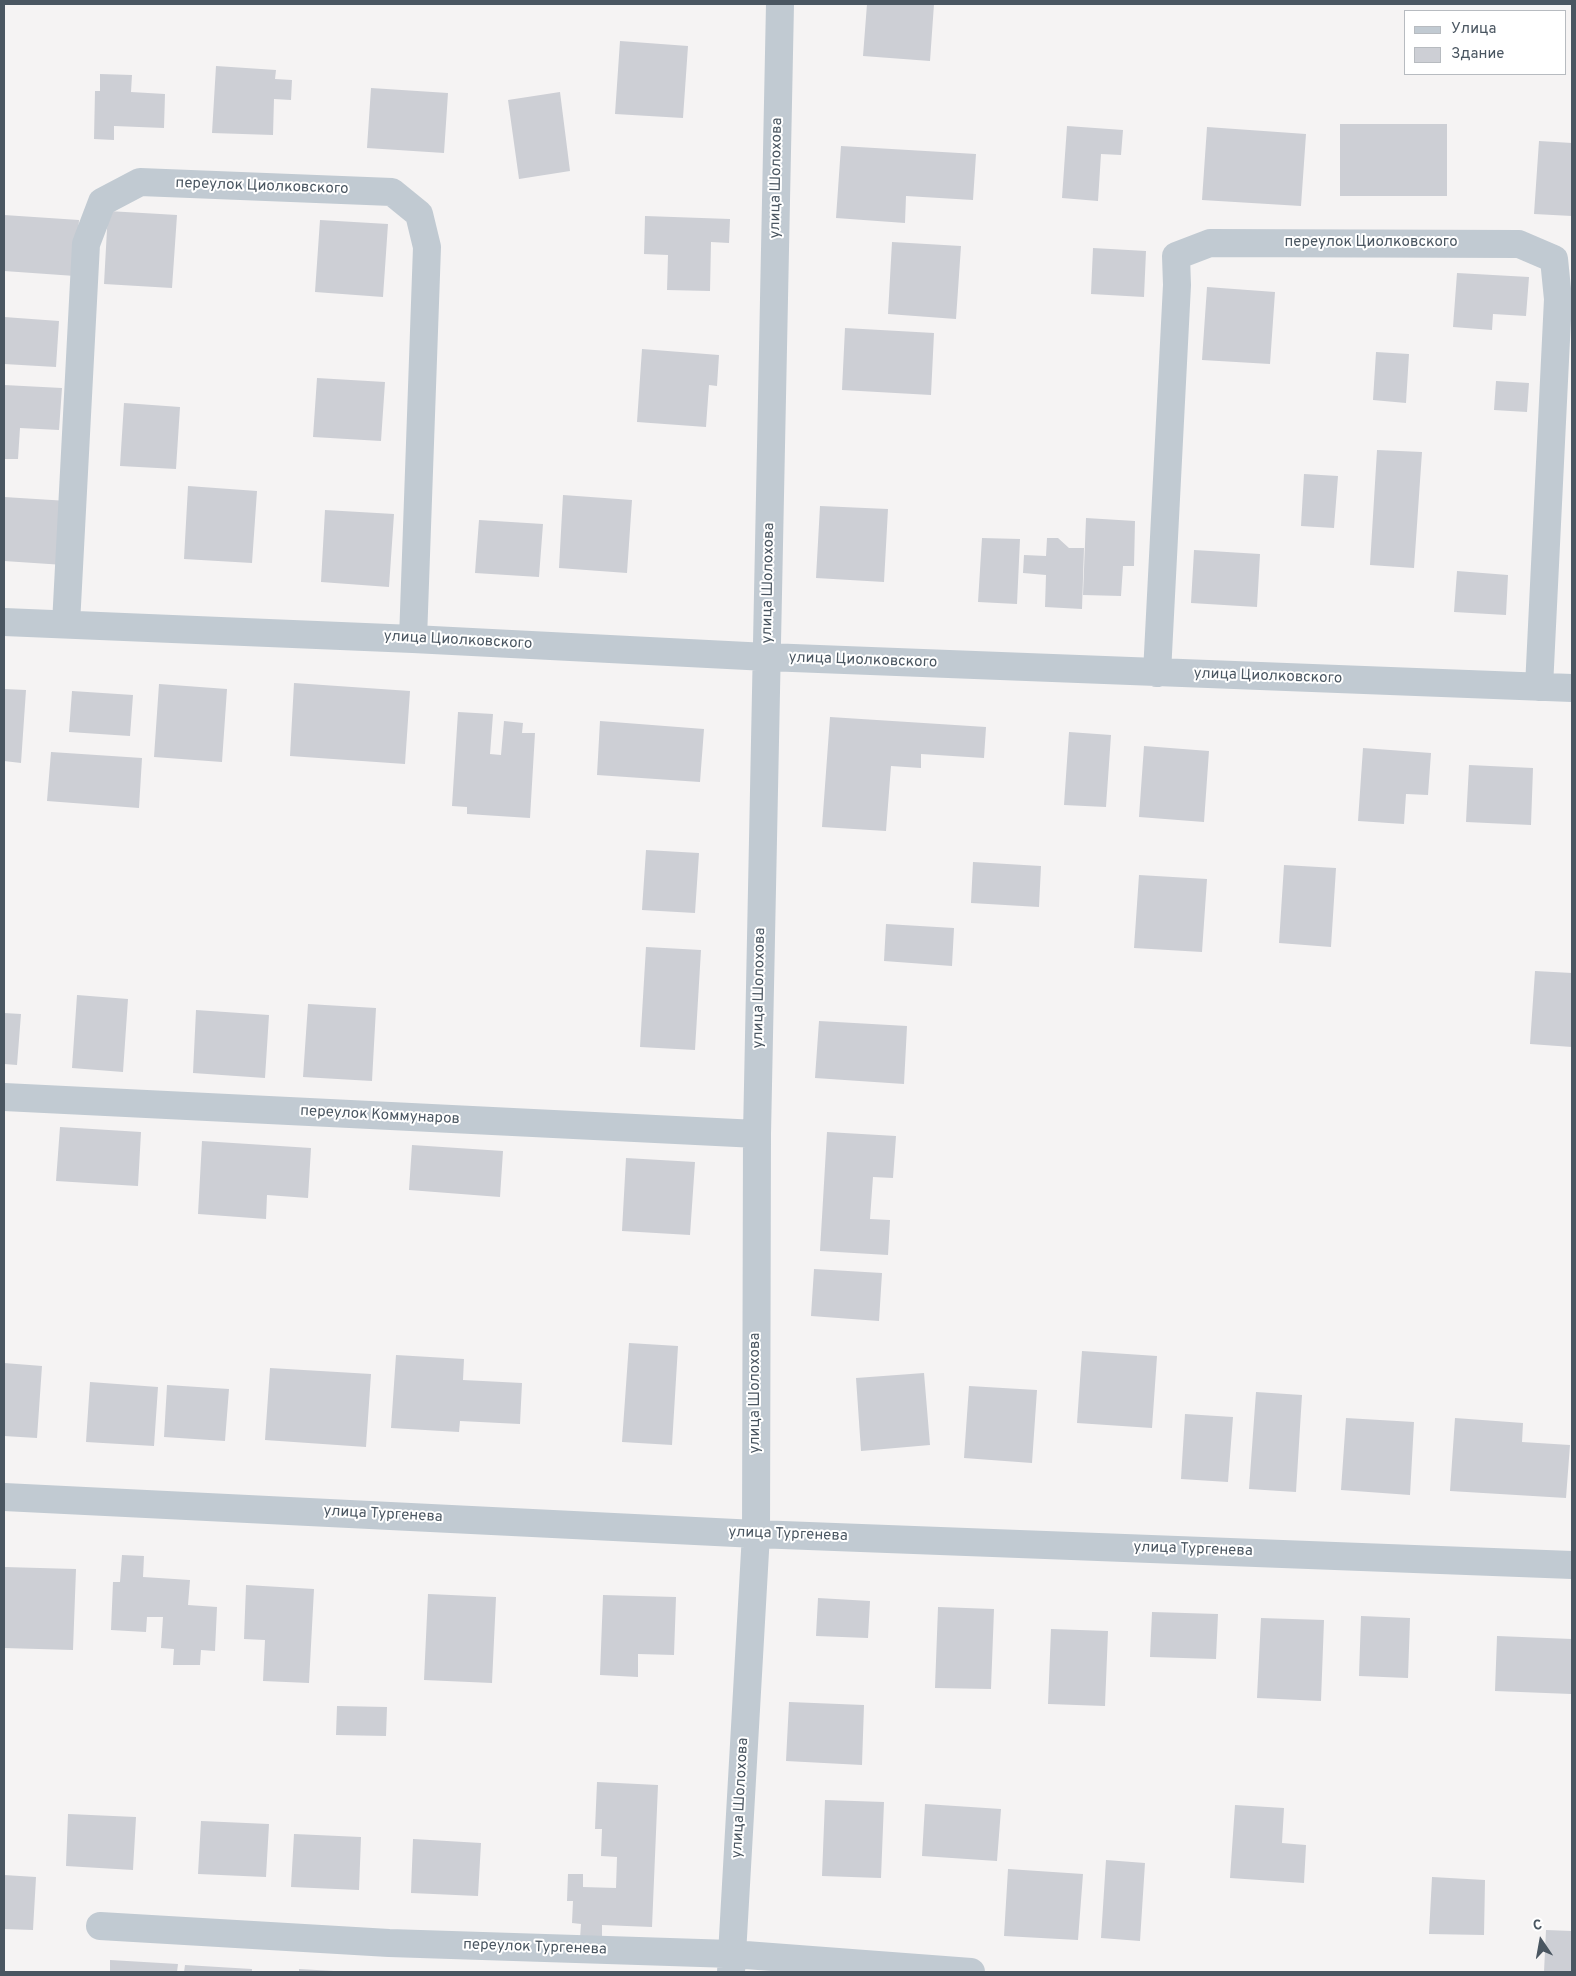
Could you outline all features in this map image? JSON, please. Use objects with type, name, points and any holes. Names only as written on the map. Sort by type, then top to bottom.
[{"type":"street","name":"улица Шолохова","points":[[732,1963],[756,1534],[757,1134],[780,4]]},
{"type":"street","name":"переулок Циолковского","points":[[66,624],[86,244],[102,202],[140,182],[392,192],[419,214],[427,247],[413,639]]},
{"type":"street","name":"переулок Циолковского","points":[[1158,673],[1177,285],[1176,256],[1210,243],[1519,244],[1554,258],[1558,299],[1539,687]]},
{"type":"street","name":"улица Циолковского","points":[[4,622],[413,639],[768,657],[1572,688]]},
{"type":"street","name":"переулок Коммунаров","points":[[4,1097],[757,1134]]},
{"type":"street","name":"улица Тургенева","points":[[4,1497],[756,1534],[1572,1565]]},
{"type":"street","name":"переулок Тургенева","points":[[100,1926],[732,1963],[971,1972]]},
{"type":"building","points":[[867,4],[934,4],[930,61],[863,56]]},
{"type":"building","points":[[620,41],[688,46],[683,118],[615,114]]},
{"type":"building","points":[[216,66],[276,70],[275,79],[292,80],[291,100],[274,99],[273,135],[212,133]]},
{"type":"building","points":[[100,74],[132,75],[131,92],[165,94],[164,128],[114,126],[114,140],[94,139],[95,91],[100,91]]},
{"type":"building","points":[[371,88],[448,93],[444,153],[367,148]]},
{"type":"building","points":[[560,92],[570,171],[519,179],[508,100]]},
{"type":"building","points":[[1340,124],[1447,124],[1447,196],[1340,196]]},
{"type":"building","points":[[1067,126],[1123,130],[1121,155],[1101,154],[1098,201],[1062,198]]},
{"type":"building","points":[[1207,127],[1306,134],[1301,206],[1202,200]]},
{"type":"building","points":[[1539,141],[1572,143],[1572,216],[1534,214]]},
{"type":"building","points":[[841,146],[976,154],[973,200],[906,196],[905,223],[836,218]]},
{"type":"building","points":[[108,211],[177,215],[172,288],[104,284]]},
{"type":"building","points":[[4,215],[79,220],[75,276],[4,271]]},
{"type":"building","points":[[645,216],[730,219],[729,243],[711,242],[710,291],[667,290],[668,255],[644,254]]},
{"type":"building","points":[[320,220],[388,224],[383,297],[315,292]]},
{"type":"building","points":[[892,242],[961,246],[956,319],[888,314]]},
{"type":"building","points":[[1093,248],[1146,251],[1144,297],[1091,294]]},
{"type":"building","points":[[1457,273],[1529,277],[1526,316],[1493,314],[1492,330],[1453,327]]},
{"type":"building","points":[[1207,287],[1275,292],[1270,364],[1202,360]]},
{"type":"building","points":[[4,317],[59,321],[56,367],[4,364]]},
{"type":"building","points":[[845,328],[934,333],[931,395],[842,390]]},
{"type":"building","points":[[642,349],[719,355],[717,386],[709,385],[706,427],[637,422]]},
{"type":"building","points":[[1376,352],[1409,354],[1406,403],[1373,400]]},
{"type":"building","points":[[317,378],[385,382],[381,441],[313,437]]},
{"type":"building","points":[[1496,381],[1529,383],[1527,412],[1494,410]]},
{"type":"building","points":[[4,385],[62,388],[59,430],[20,428],[18,459],[4,459]]},
{"type":"building","points":[[124,403],[180,407],[176,469],[120,466]]},
{"type":"building","points":[[1377,450],[1422,452],[1414,568],[1370,565]]},
{"type":"building","points":[[1304,474],[1338,476],[1334,528],[1301,526]]},
{"type":"building","points":[[188,486],[257,491],[252,563],[184,559]]},
{"type":"building","points":[[563,495],[632,500],[627,573],[559,568]]},
{"type":"building","points":[[4,497],[68,501],[64,565],[4,561]]},
{"type":"building","points":[[820,506],[888,509],[884,582],[816,578]]},
{"type":"building","points":[[325,510],[394,514],[389,587],[321,582]]},
{"type":"building","points":[[1086,518],[1135,521],[1134,566],[1123,566],[1121,596],[1083,595]]},
{"type":"building","points":[[479,520],[543,524],[539,577],[475,573]]},
{"type":"building","points":[[982,538],[1020,539],[1017,604],[978,602]]},
{"type":"building","points":[[1047,538],[1058,538],[1069,548],[1084,548],[1082,609],[1045,607],[1046,575],[1023,573],[1024,555],[1046,556]]},
{"type":"building","points":[[1194,550],[1260,554],[1257,607],[1191,603]]},
{"type":"building","points":[[1457,571],[1508,575],[1506,615],[1454,612]]},
{"type":"building","points":[[294,683],[410,691],[405,764],[290,756]]},
{"type":"building","points":[[159,684],[227,689],[222,762],[154,757]]},
{"type":"building","points":[[4,689],[26,690],[21,763],[4,761]]},
{"type":"building","points":[[72,691],[133,695],[130,736],[69,732]]},
{"type":"building","points":[[458,712],[493,714],[490,754],[501,755],[504,721],[523,723],[522,733],[535,733],[530,818],[467,814],[467,807],[452,806]]},
{"type":"building","points":[[830,717],[986,727],[984,758],[921,754],[921,768],[891,766],[886,831],[822,827]]},
{"type":"building","points":[[600,721],[704,729],[700,782],[597,775]]},
{"type":"building","points":[[1069,732],[1111,735],[1106,807],[1064,805]]},
{"type":"building","points":[[1144,746],[1209,751],[1204,822],[1139,817]]},
{"type":"building","points":[[1363,748],[1431,753],[1428,795],[1406,794],[1404,824],[1358,821]]},
{"type":"building","points":[[51,752],[142,758],[139,808],[47,801]]},
{"type":"building","points":[[1469,765],[1533,768],[1531,825],[1466,822]]},
{"type":"building","points":[[646,850],[699,853],[695,913],[642,910]]},
{"type":"building","points":[[973,862],[1041,866],[1039,907],[971,903]]},
{"type":"building","points":[[1284,865],[1336,868],[1331,947],[1279,943]]},
{"type":"building","points":[[1139,875],[1207,879],[1202,952],[1134,948]]},
{"type":"building","points":[[886,924],[954,928],[952,966],[884,961]]},
{"type":"building","points":[[646,947],[701,950],[695,1050],[640,1047]]},
{"type":"building","points":[[1535,971],[1572,973],[1572,1047],[1530,1044]]},
{"type":"building","points":[[77,995],[128,999],[123,1072],[72,1068]]},
{"type":"building","points":[[308,1004],[376,1008],[372,1081],[303,1077]]},
{"type":"building","points":[[196,1010],[269,1015],[265,1078],[193,1073]]},
{"type":"building","points":[[4,1013],[21,1014],[17,1065],[4,1064]]},
{"type":"building","points":[[819,1021],[907,1026],[904,1084],[815,1078]]},
{"type":"building","points":[[60,1127],[141,1132],[138,1186],[56,1181]]},
{"type":"building","points":[[827,1132],[896,1136],[893,1178],[873,1177],[870,1219],[890,1220],[888,1255],[820,1251]]},
{"type":"building","points":[[202,1141],[311,1148],[308,1198],[267,1195],[266,1219],[198,1214]]},
{"type":"building","points":[[412,1145],[503,1151],[500,1197],[409,1190]]},
{"type":"building","points":[[626,1158],[695,1162],[690,1235],[622,1231]]},
{"type":"building","points":[[814,1269],[882,1273],[879,1321],[811,1316]]},
{"type":"building","points":[[629,1343],[678,1346],[672,1445],[622,1442]]},
{"type":"building","points":[[1082,1351],[1157,1356],[1152,1428],[1077,1423]]},
{"type":"building","points":[[396,1355],[464,1359],[463,1380],[522,1383],[520,1424],[460,1421],[459,1432],[391,1428]]},
{"type":"building","points":[[4,1363],[42,1366],[37,1438],[4,1436]]},
{"type":"building","points":[[270,1368],[371,1374],[366,1447],[265,1440]]},
{"type":"building","points":[[924,1373],[930,1445],[861,1451],[856,1378]]},
{"type":"building","points":[[90,1382],[158,1387],[154,1446],[86,1442]]},
{"type":"building","points":[[167,1385],[229,1389],[225,1441],[164,1437]]},
{"type":"building","points":[[969,1386],[1037,1390],[1032,1463],[964,1458]]},
{"type":"building","points":[[1256,1392],[1302,1395],[1296,1492],[1249,1489]]},
{"type":"building","points":[[1185,1414],[1233,1417],[1228,1482],[1181,1479]]},
{"type":"building","points":[[1346,1418],[1414,1422],[1410,1495],[1341,1490]]},
{"type":"building","points":[[1455,1418],[1523,1423],[1522,1442],[1570,1445],[1566,1498],[1450,1491]]},
{"type":"building","points":[[122,1555],[144,1556],[143,1577],[190,1580],[188,1605],[217,1607],[215,1651],[201,1650],[200,1665],[173,1665],[174,1649],[161,1648],[163,1617],[147,1617],[146,1632],[111,1630],[113,1582],[120,1582]]},
{"type":"building","points":[[4,1567],[76,1569],[73,1650],[4,1648]]},
{"type":"building","points":[[246,1585],[314,1589],[309,1683],[263,1681],[265,1640],[244,1639]]},
{"type":"building","points":[[428,1594],[496,1597],[492,1683],[424,1680]]},
{"type":"building","points":[[603,1595],[676,1597],[674,1655],[638,1654],[638,1677],[600,1675]]},
{"type":"building","points":[[818,1598],[870,1601],[868,1638],[816,1636]]},
{"type":"building","points":[[938,1607],[994,1609],[991,1689],[935,1688]]},
{"type":"building","points":[[1152,1612],[1218,1614],[1216,1659],[1150,1657]]},
{"type":"building","points":[[1361,1616],[1410,1618],[1408,1678],[1359,1676]]},
{"type":"building","points":[[1261,1618],[1324,1620],[1321,1701],[1257,1698]]},
{"type":"building","points":[[1051,1629],[1108,1631],[1105,1706],[1048,1704]]},
{"type":"building","points":[[1497,1636],[1572,1639],[1571,1694],[1495,1691]]},
{"type":"building","points":[[789,1702],[864,1705],[862,1765],[786,1761]]},
{"type":"building","points":[[337,1706],[387,1707],[386,1736],[336,1735]]},
{"type":"building","points":[[597,1782],[658,1785],[652,1927],[602,1925],[602,1939],[580,1939],[581,1924],[572,1923],[573,1901],[567,1901],[568,1874],[583,1874],[583,1887],[616,1888],[617,1857],[601,1856],[602,1829],[595,1829]]},
{"type":"building","points":[[825,1800],[884,1802],[881,1878],[822,1876]]},
{"type":"building","points":[[925,1804],[1001,1809],[997,1861],[922,1856]]},
{"type":"building","points":[[1235,1805],[1284,1808],[1282,1843],[1306,1845],[1304,1883],[1230,1878]]},
{"type":"building","points":[[68,1814],[136,1817],[133,1870],[66,1866]]},
{"type":"building","points":[[201,1821],[269,1824],[266,1877],[198,1874]]},
{"type":"building","points":[[294,1834],[361,1837],[359,1890],[291,1887]]},
{"type":"building","points":[[413,1839],[481,1843],[478,1896],[411,1893]]},
{"type":"building","points":[[1106,1860],[1145,1863],[1140,1941],[1101,1938]]},
{"type":"building","points":[[1008,1869],[1083,1874],[1078,1940],[1004,1936]]},
{"type":"building","points":[[4,1875],[36,1877],[33,1930],[4,1929]]},
{"type":"building","points":[[1432,1877],[1485,1880],[1484,1935],[1429,1934]]},
{"type":"building","points":[[1546,1930],[1572,1931],[1572,1972],[1544,1972]]},
{"type":"building","points":[[110,1960],[178,1964],[177,1972],[110,1972]]},
{"type":"building","points":[[185,1965],[252,1969],[252,1972],[184,1972]]},
{"type":"building","points":[[299,1969],[334,1971],[334,1972],[299,1972]]}]
